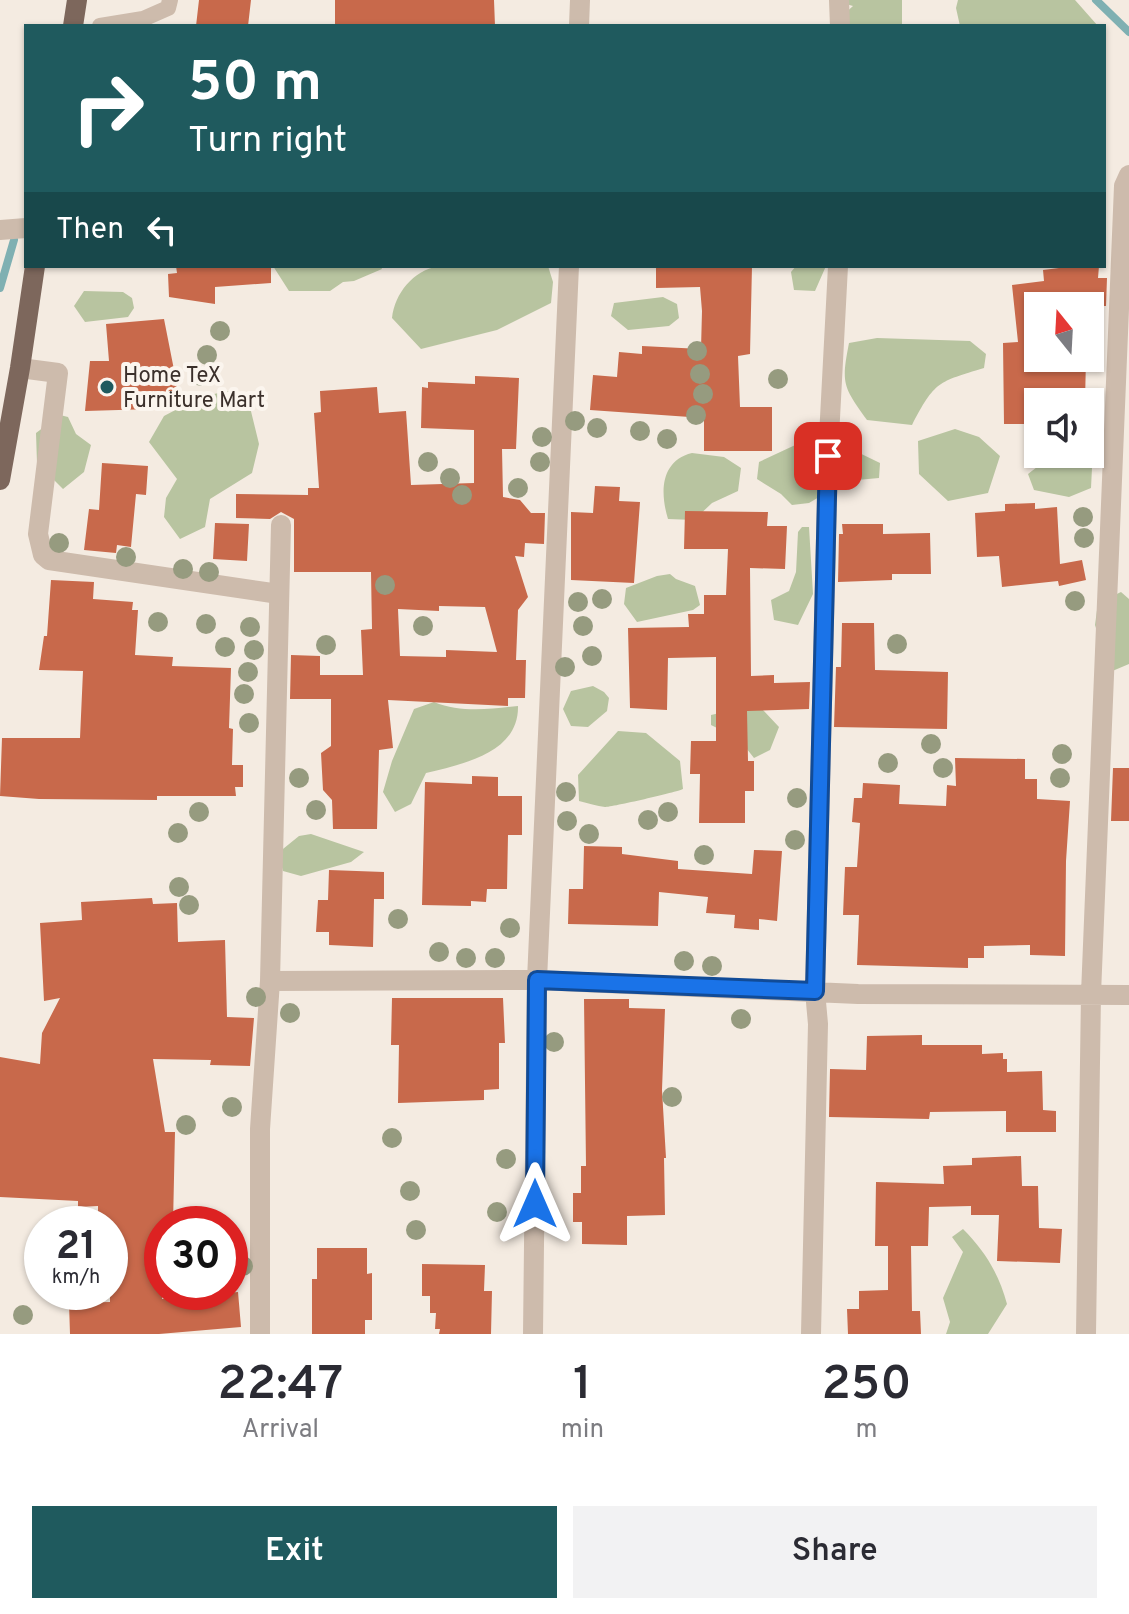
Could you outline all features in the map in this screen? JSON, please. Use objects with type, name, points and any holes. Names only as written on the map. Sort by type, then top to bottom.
[{"type":"main road","points":[[73,24],[77,0]]},
{"type":"main road","points":[[0,480],[35,268]]},
{"type":"street","points":[[579,24],[580,0]]},
{"type":"street","points":[[839,0],[840,24]]},
{"type":"street","points":[[1086,1334],[1091,994],[1123,202],[1124,186],[1129,175]]},
{"type":"street","points":[[0,230],[24,228]]},
{"type":"street","points":[[533,1334],[537,980],[569,268]]},
{"type":"street","points":[[811,1334],[818,1024],[815,991],[828,456],[838,268]]},
{"type":"street","points":[[20,368],[58,373],[38,534],[43,555],[49,560],[279,594]]},
{"type":"street","points":[[260,1334],[260,1129],[270,981],[281,525]]},
{"type":"street","points":[[270,981],[537,980],[858,994],[1129,995]]},
{"type":"lane","points":[[112,24],[143,19],[168,8],[170,0]]},
{"type":"green space","points":[[832,0],[902,0],[902,24],[833,24],[853,6]]},
{"type":"green space","points":[[958,0],[1075,0],[1096,24],[960,24],[956,8]]},
{"type":"green space","points":[[274,268],[382,269],[354,281],[343,282],[330,291],[289,291]]},
{"type":"green space","points":[[549,268],[553,282],[551,303],[497,330],[421,349],[392,318],[397,300],[407,284],[429,269]]},
{"type":"green space","points":[[794,268],[825,268],[815,291],[794,290],[791,272]]},
{"type":"green space","points":[[84,291],[123,292],[132,298],[134,308],[128,317],[85,322],[74,306]]},
{"type":"green space","points":[[663,297],[677,304],[679,318],[669,326],[628,330],[611,316],[614,303]]},
{"type":"green space","points":[[877,338],[970,341],[986,354],[984,368],[939,385],[912,425],[867,420],[849,392],[845,368],[849,343]]},
{"type":"green space","points":[[228,391],[248,399],[259,444],[252,473],[210,499],[205,527],[180,539],[164,517],[166,498],[177,479],[149,442],[164,416],[200,397]]},
{"type":"green space","points":[[60,415],[68,417],[76,434],[91,445],[84,472],[63,489],[37,463],[36,433]]},
{"type":"green space","points":[[955,429],[979,437],[1000,456],[988,493],[948,501],[919,474],[918,441]]},
{"type":"green space","points":[[806,440],[847,447],[880,463],[879,478],[846,481],[809,503],[792,505],[757,479],[759,462]]},
{"type":"green space","points":[[692,453],[724,457],[741,468],[738,491],[712,503],[694,520],[668,519],[664,499],[665,479],[674,463]]},
{"type":"green space","points":[[1036,468],[1092,468],[1091,488],[1069,497],[1034,490],[1028,474]]},
{"type":"green space","points":[[802,527],[809,527],[813,594],[798,625],[774,620],[771,600],[789,591],[796,572],[798,532]]},
{"type":"green space","points":[[670,574],[695,586],[700,605],[693,610],[637,622],[624,604],[626,588]]},
{"type":"green space","points":[[1121,592],[1129,599],[1129,664],[1110,672],[1095,625],[1098,603]]},
{"type":"green space","points":[[593,686],[609,698],[607,711],[588,727],[571,726],[563,709],[571,691]]},
{"type":"green space","points":[[434,702],[465,709],[518,706],[516,722],[509,735],[486,754],[426,773],[411,804],[395,812],[383,792],[392,761],[414,709]]},
{"type":"green space","points":[[737,709],[763,710],[779,727],[770,750],[754,758],[739,739],[711,725],[711,715]]},
{"type":"green space","points":[[618,731],[646,733],[680,761],[683,789],[605,807],[579,801],[578,775]]},
{"type":"green space","points":[[311,834],[364,852],[351,862],[301,876],[283,871],[278,853],[299,836]]},
{"type":"green space","points":[[963,1229],[990,1264],[1007,1304],[988,1334],[946,1334],[950,1322],[943,1298],[963,1252],[952,1237]]},
{"type":"building","points":[[199,0],[251,0],[248,24],[196,24]]},
{"type":"building","points":[[335,0],[494,0],[495,24],[335,24]]},
{"type":"building","points":[[176,268],[271,268],[271,283],[215,287],[215,304],[169,297],[168,274],[177,273]]},
{"type":"building","points":[[656,268],[752,268],[750,354],[738,356],[740,407],[772,407],[772,451],[704,451],[704,418],[590,410],[593,375],[617,377],[619,352],[642,354],[642,346],[701,349],[700,287],[656,288]]},
{"type":"building","points":[[1059,268],[1099,268],[1098,278],[1107,278],[1106,306],[1104,292],[1024,292],[1024,372],[1086,372],[1085,388],[1024,388],[1024,424],[1004,424],[1003,343],[1018,342],[1012,285],[1044,281],[1043,270]]},
{"type":"building","points":[[164,319],[177,385],[173,400],[153,400],[152,409],[85,411],[90,361],[109,361],[106,324]]},
{"type":"building","points":[[475,376],[519,378],[516,449],[502,449],[503,497],[520,500],[531,513],[545,513],[544,544],[525,543],[524,557],[515,556],[528,597],[518,610],[516,660],[526,660],[525,698],[508,698],[508,706],[388,700],[393,748],[379,750],[377,829],[333,829],[332,800],[323,790],[321,753],[331,746],[331,699],[290,699],[291,655],[320,656],[320,675],[363,675],[361,630],[372,629],[371,572],[294,572],[294,519],[281,512],[270,519],[236,518],[236,494],[308,495],[308,488],[319,488],[314,413],[321,412],[320,391],[377,387],[379,413],[406,411],[411,485],[474,483],[474,430],[421,428],[422,387],[428,388],[428,382],[475,384]],"holes":[[[439,606],[485,607],[497,652],[446,650],[446,657],[400,656],[398,609],[439,611]]]},
{"type":"building","points":[[102,463],[148,466],[146,495],[136,494],[131,547],[117,545],[116,553],[84,550],[89,509],[99,510]]},
{"type":"building","points":[[595,486],[620,487],[619,501],[640,502],[634,583],[571,580],[571,512],[593,513]]},
{"type":"building","points":[[1035,503],[1035,509],[1057,507],[1060,564],[1082,560],[1086,580],[1059,586],[1058,581],[1002,587],[999,556],[977,557],[975,513],[1005,511],[1005,504]]},
{"type":"building","points":[[685,511],[768,512],[767,526],[787,526],[785,569],[750,568],[751,676],[774,675],[774,683],[810,682],[809,709],[747,711],[748,761],[754,761],[754,791],[745,791],[745,823],[699,823],[700,774],[690,774],[691,741],[716,741],[716,657],[668,658],[667,710],[630,708],[628,628],[689,627],[688,614],[704,614],[704,595],[726,595],[728,549],[684,549]]},
{"type":"building","points":[[215,523],[249,524],[247,561],[213,559]]},
{"type":"building","points":[[842,524],[883,524],[883,534],[930,533],[931,574],[892,574],[892,580],[838,582]]},
{"type":"building","points":[[51,580],[94,582],[93,599],[133,602],[132,610],[138,610],[135,655],[173,657],[172,666],[231,668],[229,728],[233,729],[232,765],[243,765],[243,787],[235,787],[236,796],[157,796],[157,800],[0,796],[2,738],[80,738],[83,671],[39,670],[44,636],[47,636]]},
{"type":"building","points":[[842,623],[874,623],[875,670],[948,672],[947,729],[834,727],[836,667],[841,667]]},
{"type":"building","points":[[955,758],[1025,759],[1025,779],[1037,779],[1037,799],[1070,801],[1065,956],[1030,955],[1030,945],[984,946],[984,958],[968,958],[968,968],[857,965],[859,915],[843,915],[845,867],[857,867],[860,823],[852,822],[854,798],[862,798],[863,783],[900,785],[899,804],[946,806],[947,785],[956,786]]},
{"type":"building","points":[[1113,768],[1129,768],[1129,821],[1111,821]]},
{"type":"building","points":[[472,776],[498,777],[498,796],[522,796],[522,835],[508,835],[507,889],[487,889],[486,902],[471,901],[471,906],[422,905],[425,782],[472,784]]},
{"type":"building","points":[[584,846],[622,847],[622,854],[678,861],[678,869],[752,874],[754,850],[782,851],[777,921],[759,919],[759,930],[734,928],[735,915],[706,913],[708,897],[659,892],[658,926],[568,924],[569,889],[583,889]]},
{"type":"building","points":[[329,870],[384,872],[384,899],[374,899],[373,947],[329,945],[329,932],[316,932],[318,900],[328,900]]},
{"type":"building","points":[[152,898],[153,904],[177,903],[178,942],[225,940],[227,1017],[254,1018],[250,1066],[210,1065],[211,1060],[153,1059],[165,1132],[175,1132],[173,1206],[144,1206],[144,1310],[240,1310],[241,1327],[159,1334],[70,1334],[69,1310],[128,1310],[128,1206],[78,1206],[78,1201],[0,1197],[0,1057],[40,1064],[42,1033],[60,998],[44,1001],[40,923],[82,920],[81,902]]},
{"type":"building","points":[[392,998],[503,998],[505,1043],[499,1043],[499,1089],[484,1090],[484,1100],[398,1103],[399,1045],[391,1045]]},
{"type":"building","points":[[584,999],[629,999],[629,1008],[665,1009],[662,1090],[665,1215],[627,1216],[627,1245],[582,1244],[582,1222],[573,1222],[573,1193],[581,1193],[581,1166],[586,1166]]},
{"type":"building","points":[[922,1035],[922,1045],[982,1045],[982,1054],[1003,1053],[1003,1059],[1007,1059],[1007,1072],[1042,1071],[1043,1110],[1056,1111],[1056,1132],[1006,1132],[1006,1111],[930,1112],[929,1119],[829,1117],[830,1069],[866,1070],[867,1036]]},
{"type":"building","points":[[1021,1156],[1022,1186],[1038,1186],[1039,1228],[1062,1229],[1060,1263],[997,1261],[999,1215],[971,1215],[971,1206],[929,1207],[928,1246],[911,1246],[912,1311],[920,1311],[921,1334],[848,1334],[847,1309],[859,1309],[859,1291],[888,1290],[888,1246],[875,1246],[876,1182],[944,1184],[943,1166],[972,1165],[972,1158]]},
{"type":"building","points":[[317,1248],[367,1248],[367,1274],[372,1273],[372,1320],[365,1320],[365,1334],[312,1334],[312,1279],[317,1279]]},
{"type":"building","points":[[422,1264],[485,1265],[484,1291],[492,1291],[491,1334],[439,1334],[440,1329],[435,1329],[436,1313],[430,1313],[430,1296],[422,1296]]},
{"type":"waterway","points":[[1096,0],[1129,32]]},
{"type":"waterway","points":[[0,288],[14,240]]},
{"type":"place","name":"Home TeX Furniture Mart","points":[[107,387]]},
{"type":"route","points":[[535,1204],[537,980],[815,991],[828,456]]}]
